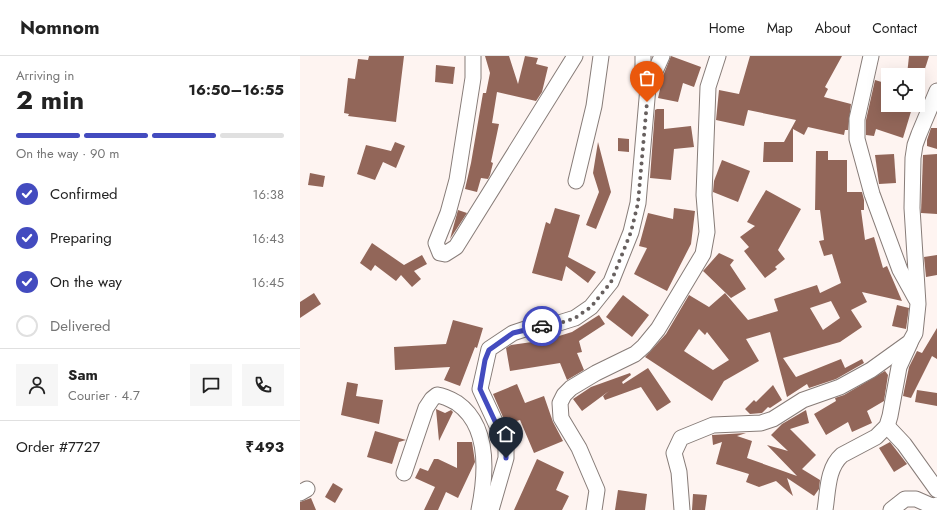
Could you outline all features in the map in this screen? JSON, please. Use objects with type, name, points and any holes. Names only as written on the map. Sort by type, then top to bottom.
[{"type":"street","points":[[472,56],[473,78],[457,180],[448,213],[436,243],[440,253],[445,254],[456,247],[575,56]]},
{"type":"street","points":[[576,181],[594,106],[600,56]]},
{"type":"street","points":[[643,56],[643,74],[648,87]]},
{"type":"street","points":[[491,510],[506,458],[506,445],[480,389],[489,350],[513,333],[531,327],[560,323],[575,318],[591,307],[611,282],[631,232],[638,203],[648,87],[662,56]]},
{"type":"street","points":[[594,510],[597,490],[579,448],[561,418],[560,403],[564,395],[571,388],[596,373],[635,354],[644,346],[658,329],[703,254],[707,232],[704,195],[708,87],[718,56]]},
{"type":"street","points":[[871,56],[857,119],[857,139],[872,194],[900,270],[918,304]]},
{"type":"street","points":[[825,510],[830,477],[837,459],[876,437],[886,426],[890,416],[900,367],[915,333],[918,304],[912,208],[915,145],[937,91]]},
{"type":"street","points":[[682,510],[679,472],[674,453],[681,438],[714,425],[761,423],[773,419],[803,400],[840,386],[871,370],[910,342]]},
{"type":"street","points":[[404,473],[426,408],[432,399],[437,395],[450,399],[467,413],[480,437],[484,472],[479,510]]},
{"type":"street","points":[[886,426],[904,444],[937,490]]},
{"type":"street","points":[[891,510],[905,498],[916,499],[928,506]]},
{"type":"building","points":[[369,56],[404,56],[396,122],[348,116],[349,114],[344,113],[348,78],[355,79],[358,59],[368,60]]},
{"type":"building","points":[[485,56],[509,56],[518,84],[525,56],[538,58],[536,64],[548,67],[542,92],[536,101],[497,92],[492,123],[499,124],[491,162],[493,163],[488,179],[481,178],[477,192],[465,189],[483,93],[486,93],[490,73]]},
{"type":"building","points":[[671,56],[701,67],[694,87],[683,83],[678,102],[658,98],[663,76]]},
{"type":"building","points":[[750,56],[842,56],[825,87],[828,89],[824,97],[851,104],[848,130],[845,130],[844,135],[808,127],[804,135],[793,129],[793,162],[763,162],[764,142],[784,142],[796,120],[748,110],[744,126],[716,120],[719,90],[739,94]]},
{"type":"building","points":[[909,56],[929,56],[925,69],[908,68]]},
{"type":"building","points":[[436,65],[455,67],[453,84],[435,82]]},
{"type":"building","points":[[875,80],[881,82],[881,112],[911,112],[903,138],[876,129],[874,136],[866,135],[866,120]]},
{"type":"building","points":[[664,109],[664,129],[691,126],[694,147],[674,149],[671,180],[650,178],[655,110]]},
{"type":"building","points":[[931,128],[937,128],[937,149],[927,146],[927,140]]},
{"type":"building","points":[[618,138],[629,139],[629,152],[618,151]]},
{"type":"building","points":[[395,142],[405,146],[396,168],[383,162],[375,180],[357,174],[366,145],[391,151]]},
{"type":"building","points":[[598,142],[611,192],[596,229],[586,225],[599,192],[593,173]]},
{"type":"building","points":[[816,151],[828,151],[828,160],[847,160],[847,192],[862,192],[864,200],[864,210],[861,210],[865,240],[874,237],[883,268],[887,266],[902,301],[862,292],[867,302],[851,310],[862,327],[840,342],[783,358],[796,377],[841,359],[845,368],[862,359],[864,363],[836,379],[809,388],[807,384],[787,397],[770,332],[746,339],[759,361],[724,381],[712,401],[645,357],[666,334],[689,295],[709,307],[725,293],[748,320],[778,311],[774,299],[817,285],[820,293],[841,283],[832,254],[824,256],[819,241],[824,240],[820,210],[815,210]],"holes":[[[831,301],[840,318],[823,330],[810,308]],[[699,329],[705,335],[707,332],[729,360],[713,370],[684,351]]]},
{"type":"building","points":[[894,154],[896,183],[879,184],[875,155]]},
{"type":"building","points":[[937,154],[937,214],[921,213],[923,155]]},
{"type":"building","points":[[722,160],[750,171],[738,202],[713,192],[714,181]]},
{"type":"building","points":[[310,173],[325,176],[323,187],[308,185]]},
{"type":"building","points":[[766,190],[801,209],[778,250],[785,259],[775,267],[777,269],[765,278],[744,251],[749,247],[740,237],[755,226],[747,222]]},
{"type":"building","points":[[555,208],[580,215],[568,257],[596,272],[588,283],[566,266],[562,281],[532,273],[546,222],[550,224]]},
{"type":"building","points":[[674,208],[695,211],[691,244],[667,291],[634,274],[647,248],[639,246],[648,213],[673,219]]},
{"type":"building","points":[[458,210],[467,213],[450,239]]},
{"type":"building","points":[[372,243],[404,265],[422,255],[427,264],[414,271],[421,279],[412,287],[401,275],[396,281],[375,265],[371,271],[360,263]]},
{"type":"building","points":[[719,253],[734,260],[730,265],[746,289],[731,298],[703,271]]},
{"type":"building","points":[[937,255],[937,275],[926,277],[924,257]]},
{"type":"building","points":[[314,293],[321,304],[300,318],[300,302]]},
{"type":"building","points":[[623,295],[649,315],[632,337],[606,317]]},
{"type":"building","points":[[897,305],[909,308],[906,329],[892,326]]},
{"type":"building","points":[[599,315],[605,324],[579,341],[582,352],[577,353],[584,370],[567,380],[560,363],[510,371],[506,348],[511,345],[546,340],[572,332]]},
{"type":"building","points":[[453,320],[483,328],[477,348],[475,347],[460,386],[444,380],[450,367],[395,370],[394,347],[446,344]]},
{"type":"building","points":[[937,328],[937,359],[932,356],[911,398],[903,396],[909,367],[917,351],[922,353]]},
{"type":"building","points":[[648,368],[671,402],[657,411],[641,387],[605,400],[603,396],[609,391],[582,411],[573,399],[591,387],[630,373],[631,375],[622,382],[623,384]]},
{"type":"building","points":[[885,371],[888,375],[884,401],[867,411],[872,423],[852,432],[848,422],[826,435],[814,414],[836,401],[835,398],[844,395]]},
{"type":"building","points":[[347,382],[358,384],[356,396],[383,400],[379,424],[341,415]]},
{"type":"building","points":[[517,384],[525,403],[544,396],[553,422],[563,441],[534,453],[520,420],[506,424],[493,394]]},
{"type":"building","points":[[773,385],[782,400],[770,408],[768,407],[762,413],[750,414],[745,409],[754,400],[756,402]]},
{"type":"building","points":[[917,390],[937,393],[937,406],[915,402]]},
{"type":"building","points":[[436,409],[445,413],[451,410],[453,412],[439,441]]},
{"type":"building","points":[[806,410],[809,423],[790,429],[816,455],[802,469],[820,480],[819,489],[814,496],[787,478],[793,496],[776,481],[759,487],[746,482],[749,474],[716,464],[722,442],[713,445],[712,435],[746,433],[737,436],[752,441],[747,458],[797,476],[767,445],[788,451],[771,435],[782,424]]},
{"type":"building","points":[[375,431],[406,440],[399,442],[392,464],[367,457]]},
{"type":"building","points":[[457,442],[472,442],[475,462],[458,498],[446,492],[438,510],[424,510],[435,487],[415,478],[420,468],[428,471],[434,459],[438,459],[457,468]]},
{"type":"building","points":[[890,442],[907,464],[894,472],[879,448]]},
{"type":"building","points":[[537,459],[564,472],[556,490],[569,496],[562,510],[514,510]]},
{"type":"building","points":[[333,483],[343,489],[335,503],[325,497]]},
{"type":"building","points":[[618,490],[647,494],[645,510],[615,510]]},
{"type":"building","points":[[693,494],[707,495],[705,510],[692,510]]},
{"type":"building","points":[[311,498],[316,510],[300,510],[300,502]]},
{"type":"way so far","points":[[542,326],[560,323],[575,318],[591,307],[602,296],[611,282],[631,232],[638,203],[647,102]]},
{"type":"route","points":[[506,458],[506,445],[480,389],[485,360],[489,350],[498,342],[513,333],[531,327],[542,326]]}]
